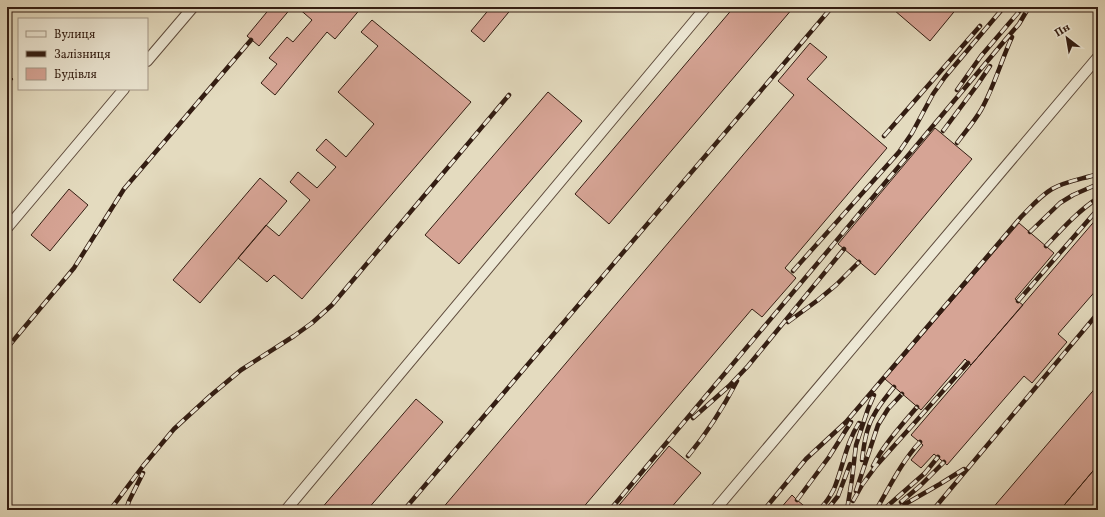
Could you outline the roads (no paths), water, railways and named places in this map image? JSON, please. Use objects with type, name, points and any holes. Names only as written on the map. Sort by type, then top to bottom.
[{"type":"lane","points":[[148,61],[193,7]]},
{"type":"lane","points":[[286,510],[706,7]]},
{"type":"lane","points":[[715,510],[1098,57]]},
{"type":"lane","points":[[7,228],[123,90]]},
{"type":"railway","points":[[404,510],[832,7]]},
{"type":"railway","points":[[793,271],[899,152],[912,133],[933,94],[945,77],[1004,7]]},
{"type":"railway","points":[[957,90],[981,56],[1023,7]]},
{"type":"railway","points":[[610,510],[1019,24],[1029,7]]},
{"type":"railway","points":[[884,136],[980,26]]},
{"type":"railway","points":[[957,143],[986,101],[1012,37]]},
{"type":"railway","points":[[7,348],[74,268],[124,189],[251,40]]},
{"type":"railway","points":[[943,131],[990,66]]},
{"type":"railway","points":[[110,510],[143,466],[174,429],[241,370],[294,336],[312,323],[332,305],[509,95]]},
{"type":"railway","points":[[764,510],[806,459],[846,422],[1021,217],[1044,195],[1057,186],[1098,174]]},
{"type":"railway","points":[[1030,232],[1060,203],[1073,195],[1098,184]]},
{"type":"railway","points":[[1046,246],[1077,214],[1098,198]]},
{"type":"railway","points":[[1018,301],[1098,209]]},
{"type":"railway","points":[[693,418],[729,386],[748,366],[844,249]]},
{"type":"railway","points":[[788,322],[836,285],[859,262]]},
{"type":"railway","points":[[933,510],[1098,313]]},
{"type":"railway","points":[[853,501],[862,485],[876,466],[968,363]]},
{"type":"railway","points":[[688,456],[714,420],[737,381]]},
{"type":"railway","points":[[862,460],[871,420],[894,387]]},
{"type":"railway","points":[[856,491],[878,425],[888,409],[902,394]]},
{"type":"railway","points":[[847,510],[856,445],[874,395]]},
{"type":"railway","points":[[873,466],[877,458],[899,428],[917,407]]},
{"type":"railway","points":[[797,500],[829,457],[851,422]]},
{"type":"railway","points":[[819,510],[834,489],[851,439],[859,423]]},
{"type":"railway","points":[[876,510],[902,466],[913,449],[920,442]]},
{"type":"railway","points":[[883,510],[925,473],[938,457]]},
{"type":"railway","points":[[901,502],[920,486],[944,462]]},
{"type":"railway","points":[[827,510],[838,496],[850,464]]},
{"type":"railway","points":[[895,510],[964,469]]},
{"type":"railway","points":[[126,510],[143,473]]}]
